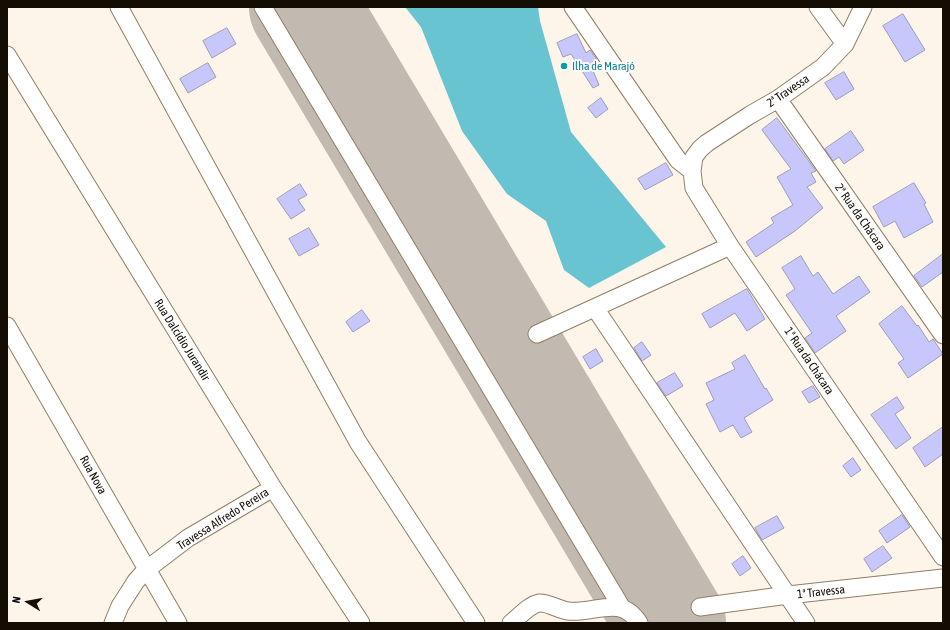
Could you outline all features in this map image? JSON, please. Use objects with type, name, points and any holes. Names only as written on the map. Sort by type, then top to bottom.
[{"type":"street","points":[[119,7],[358,442],[476,623]]},
{"type":"street","points":[[263,7],[622,608]]},
{"type":"street","points":[[573,7],[678,160],[693,164]]},
{"type":"street","points":[[818,7],[845,44]]},
{"type":"street","name":"2ª Travessa","points":[[693,164],[707,143],[778,99],[823,66],[845,44],[863,7]]},
{"type":"street","name":"Rua Dalcídio Jurandir","points":[[7,54],[273,488],[361,623]]},
{"type":"street","name":"2ª Rua da Chácara","points":[[778,99],[943,335]]},
{"type":"street","name":"1ª Rua da Chácara","points":[[693,164],[694,188],[730,246],[943,557]]},
{"type":"street","points":[[537,334],[730,246]]},
{"type":"street","points":[[595,308],[806,623]]},
{"type":"street","name":"Rua Nova","points":[[7,326],[146,570],[178,623]]},
{"type":"street","name":"Travessa Alfredo Pereira","points":[[113,623],[120,606],[136,581],[146,570],[188,538],[273,488]]},
{"type":"street","name":"1ª Travessa","points":[[700,608],[788,595],[943,578]]},
{"type":"street","points":[[511,623],[532,606],[540,603],[573,611],[609,606],[622,608],[634,615],[639,623]]},
{"type":"water","points":[[405,7],[538,7],[540,21],[571,132],[666,247],[589,288],[564,270],[546,221],[507,194],[462,131],[421,27]]},
{"type":"building","points":[[903,14],[925,50],[905,62],[883,26]]},
{"type":"building","points":[[227,28],[236,44],[212,58],[203,41]]},
{"type":"building","points":[[577,34],[586,53],[590,50],[598,61],[591,66],[599,85],[593,88],[571,54],[563,57],[557,43]]},
{"type":"building","points":[[208,63],[216,77],[188,93],[180,79]]},
{"type":"building","points":[[844,72],[854,89],[836,100],[825,83]]},
{"type":"building","points":[[601,98],[608,109],[596,118],[588,108]]},
{"type":"building","points":[[777,118],[816,171],[811,173],[816,182],[807,187],[823,208],[795,231],[756,257],[746,242],[774,223],[771,218],[793,205],[777,177],[791,169],[762,130]]},
{"type":"building","points":[[851,131],[864,150],[844,164],[839,157],[833,161],[825,149]]},
{"type":"building","points":[[666,163],[673,175],[645,190],[638,179]]},
{"type":"building","points":[[914,183],[926,203],[924,204],[933,222],[904,238],[895,221],[884,227],[873,207]]},
{"type":"building","points":[[300,184],[307,195],[298,200],[305,210],[291,219],[277,199]]},
{"type":"building","points":[[309,228],[319,245],[299,256],[289,239]]},
{"type":"building","points":[[943,254],[943,272],[922,287],[914,276]]},
{"type":"building","points":[[801,256],[813,276],[818,272],[833,294],[859,276],[870,292],[836,316],[846,331],[815,353],[805,338],[812,333],[786,295],[795,289],[782,268]]},
{"type":"building","points":[[747,289],[765,319],[747,331],[735,313],[710,328],[702,314]]},
{"type":"building","points":[[902,306],[917,326],[918,325],[929,342],[933,339],[943,354],[908,378],[898,363],[904,359],[879,324]]},
{"type":"building","points":[[362,310],[370,321],[353,332],[346,322]]},
{"type":"building","points":[[642,342],[651,355],[642,361],[634,348]]},
{"type":"building","points":[[596,349],[603,361],[590,369],[583,357]]},
{"type":"building","points":[[745,355],[773,400],[744,418],[752,432],[741,438],[733,425],[720,432],[706,404],[714,400],[706,383],[735,369],[732,363]]},
{"type":"building","points":[[675,373],[683,386],[666,396],[657,383]]},
{"type":"building","points":[[813,386],[820,397],[809,403],[802,392]]},
{"type":"building","points":[[897,397],[904,408],[895,414],[911,438],[896,449],[871,415]]},
{"type":"building","points":[[943,427],[943,454],[925,467],[913,448]]},
{"type":"building","points":[[853,458],[861,470],[851,477],[843,466]]},
{"type":"building","points":[[902,515],[910,527],[887,543],[879,531]]},
{"type":"building","points":[[777,516],[784,528],[762,540],[755,528]]},
{"type":"building","points":[[883,546],[892,558],[872,572],[864,559]]},
{"type":"building","points":[[743,556],[751,568],[740,576],[732,564]]},
{"type":"runway","points":[[304,7],[671,623]]},
{"type":"place","name":"Ilha de Marajó","points":[[564,66]]}]
